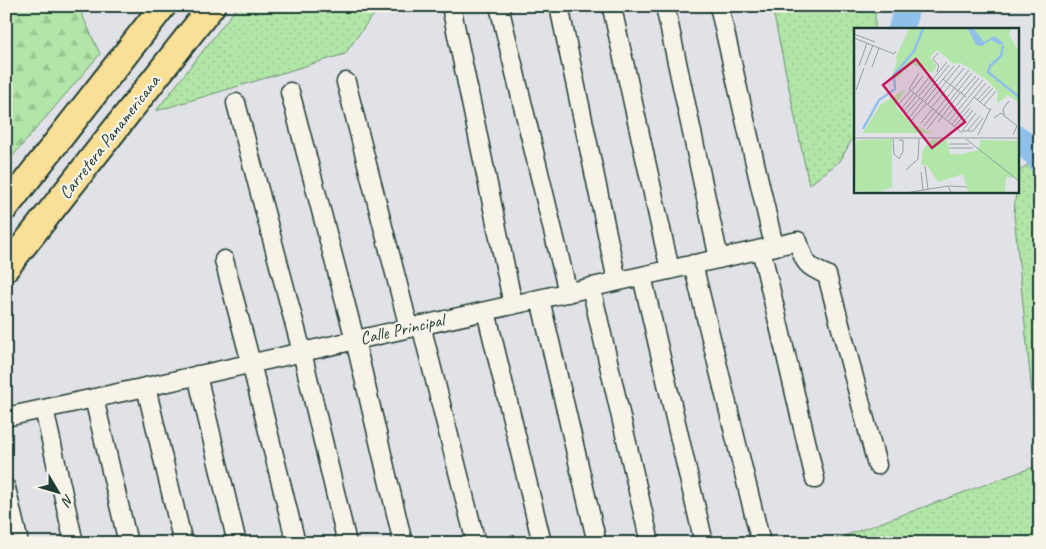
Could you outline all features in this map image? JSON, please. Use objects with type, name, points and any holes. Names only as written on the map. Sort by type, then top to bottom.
[{"type":"highway","name":"Carretera Panamericana","points":[[6,268],[212,6]]},
{"type":"highway","points":[[6,207],[157,14],[182,44]]},
{"type":"street","points":[[451,6],[513,305]]},
{"type":"street","points":[[499,6],[568,292]]},
{"type":"street","points":[[558,6],[617,281]]},
{"type":"street","points":[[665,6],[719,258]]},
{"type":"street","points":[[720,6],[814,479]]},
{"type":"street","points":[[612,8],[670,270]]},
{"type":"street","points":[[346,82],[476,543]]},
{"type":"street","points":[[290,92],[355,340],[403,543]]},
{"type":"street","points":[[236,103],[302,352],[348,543]]},
{"type":"street","name":"Calle Principal","points":[[6,417],[798,241],[804,261],[815,270],[827,275],[877,465]]},
{"type":"street","points":[[224,260],[296,543]]},
{"type":"street","points":[[694,264],[761,543]]},
{"type":"street","points":[[642,276],[704,543]]},
{"type":"street","points":[[591,287],[650,543]]},
{"type":"street","points":[[540,299],[597,543]]},
{"type":"street","points":[[486,311],[542,543]]},
{"type":"street","points":[[197,375],[237,543]]},
{"type":"street","points":[[146,387],[183,543]]},
{"type":"street","points":[[94,398],[128,543]]},
{"type":"street","points":[[44,409],[74,543]]},
{"type":"street","points":[[6,488],[19,543]]},
{"type":"green space","points":[[6,6],[78,6],[100,54],[6,164]]},
{"type":"green space","points":[[238,6],[384,6],[369,20],[345,54],[156,111]]},
{"type":"green space","points":[[772,6],[875,6],[875,28],[854,28],[854,136],[840,161],[809,185]]},
{"type":"green space","points":[[1040,155],[1040,543],[825,543],[1039,465],[1014,214],[1016,192],[1018,192],[1018,172]]},
{"type":"waterway","points":[[901,28],[907,6]]},
{"type":"waterway","points":[[1018,139],[1036,154],[1040,160]]}]
